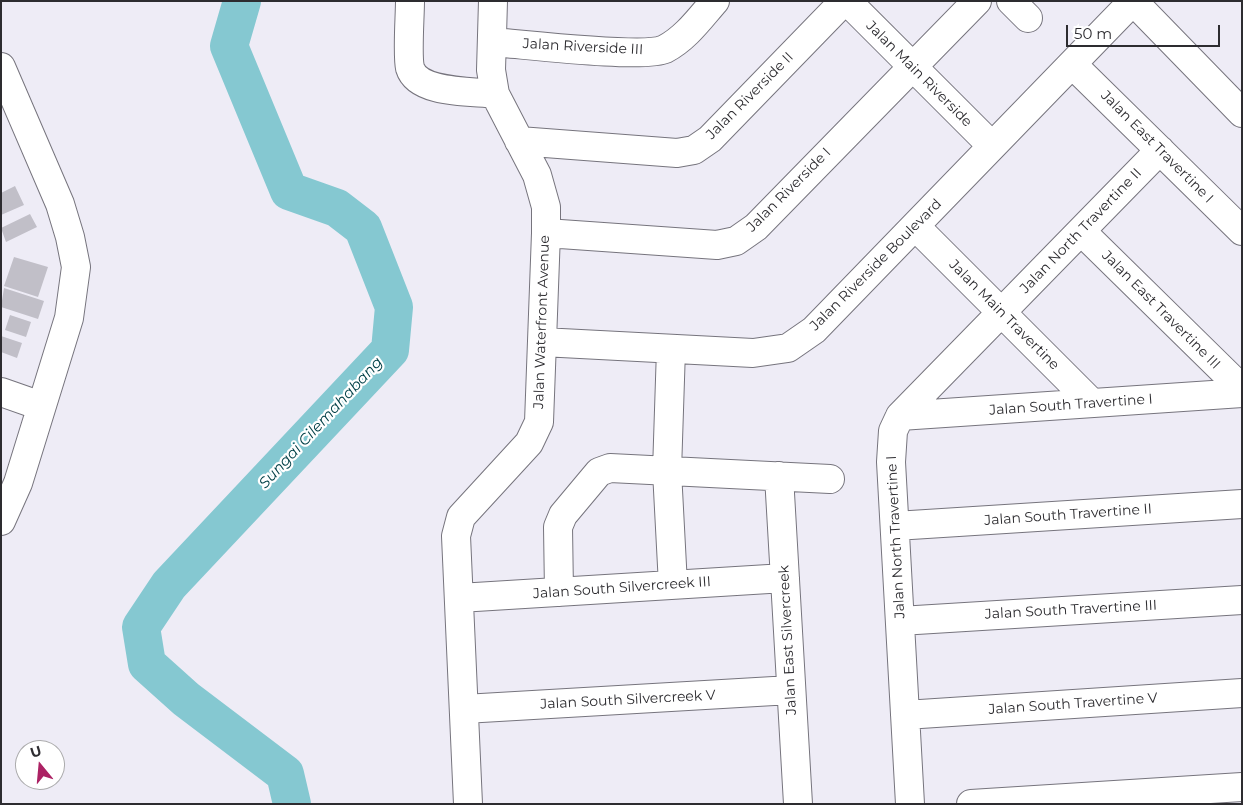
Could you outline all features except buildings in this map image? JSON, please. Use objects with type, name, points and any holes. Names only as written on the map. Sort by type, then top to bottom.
[{"type":"street","points":[[410,1],[410,68],[417,80],[429,87],[495,94]]},
{"type":"street","name":"Jalan Waterfront Avenue","points":[[468,804],[456,536],[461,517],[529,443],[539,422],[546,232],[546,207],[536,175],[495,94],[491,70],[493,1]]},
{"type":"street","name":"Jalan Riverside III","points":[[492,42],[636,52],[664,50],[686,34],[715,1]]},
{"type":"street","name":"Jalan Main Riverside","points":[[845,1],[992,146]]},
{"type":"street","name":"Jalan Riverside II","points":[[519,141],[677,153],[694,150],[710,139],[845,1]]},
{"type":"street","name":"Jalan Riverside I","points":[[546,232],[717,245],[736,241],[756,227],[977,1]]},
{"type":"street","points":[[1133,1],[1242,114]]},
{"type":"street","name":"Jalan Riverside Boulevard","points":[[542,342],[753,353],[788,348],[814,330],[1133,1]]},
{"type":"street","name":"Jalan East Travertine I","points":[[1072,64],[1242,231]]},
{"type":"street","points":[[1,67],[60,204],[70,237],[76,267],[69,318],[18,483],[1,521]]},
{"type":"street","name":"Jalan North Travertine II","points":[[1002,312],[1160,150]]},
{"type":"street","name":"Jalan Main Travertine","points":[[915,226],[1092,403]]},
{"type":"street","name":"Jalan East Travertine III","points":[[1081,231],[1242,390]]},
{"type":"street","name":"Jalan North Travertine I","points":[[910,804],[891,462],[893,431],[900,416],[1002,312]]},
{"type":"street","points":[[671,349],[666,471],[673,584]]},
{"type":"street","points":[[1,392],[42,406]]},
{"type":"street","name":"Jalan South Travertine I","points":[[900,416],[1242,393]]},
{"type":"street","points":[[559,592],[558,527],[563,515],[599,472],[610,468],[830,479]]},
{"type":"street","name":"Jalan East Silvercreek","points":[[779,476],[791,690],[791,803]]},
{"type":"street","name":"Jalan South Travertine II","points":[[895,526],[1242,504]]},
{"type":"street","name":"Jalan South Silvercreek III","points":[[458,598],[785,578]]},
{"type":"street","name":"Jalan South Travertine III","points":[[900,621],[1242,600]]},
{"type":"street","name":"Jalan South Silvercreek V","points":[[464,710],[791,690]]},
{"type":"street","name":"Jalan South Travertine V","points":[[905,715],[1242,693]]},
{"type":"street","points":[[972,804],[1242,787]]},
{"type":"waterway","name":"Sungai Cilemahabang","points":[[242,1],[229,46],[289,191],[337,208],[363,228],[394,307],[390,350],[169,585],[141,627],[147,664],[186,699],[285,774],[292,804]]}]
